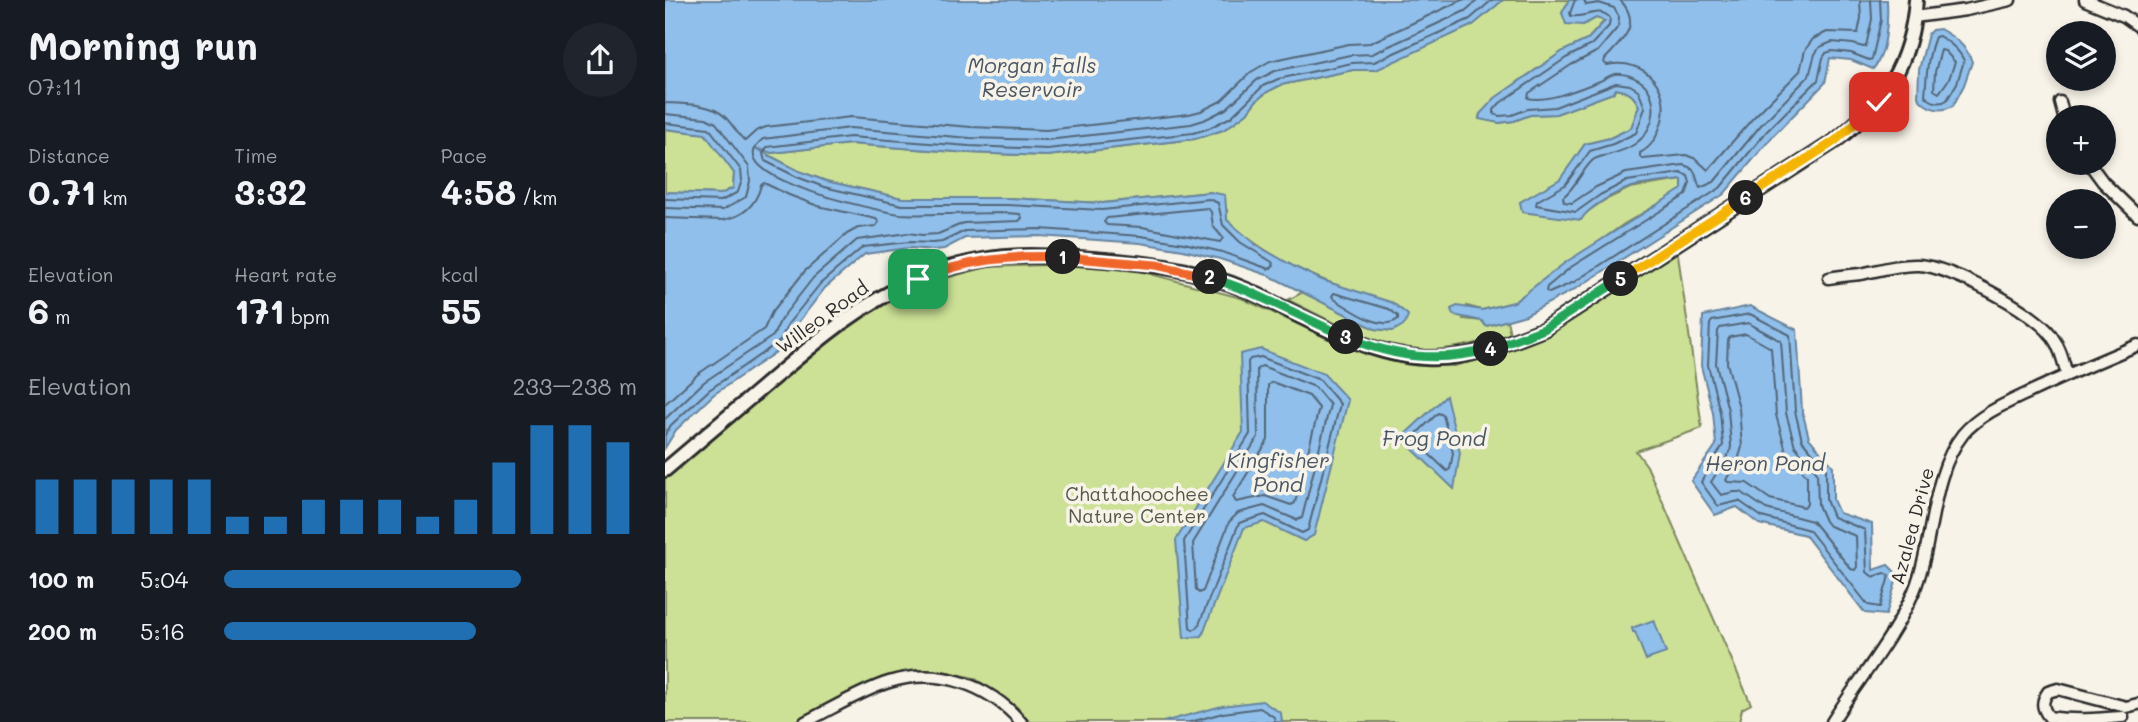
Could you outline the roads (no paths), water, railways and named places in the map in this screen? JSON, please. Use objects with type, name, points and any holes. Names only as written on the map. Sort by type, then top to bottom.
[{"type":"street","name":"Willeo Road","points":[[665,470],[827,332],[868,304],[927,275],[983,260],[1025,256],[1098,259],[1156,265],[1200,274],[1248,291],[1347,337],[1384,351],[1408,356],[1455,357],[1509,343],[1544,329],[1851,128],[1873,108],[1892,84],[1905,55],[1916,0]]},
{"type":"street","points":[[1914,18],[2010,0]]},
{"type":"street","points":[[2085,0],[2124,16],[2138,26]]},
{"type":"street","points":[[2098,175],[2138,216]]},
{"type":"street","points":[[1829,278],[1905,265],[1922,265],[1949,272],[2024,309],[2038,320],[2052,335],[2062,354],[2067,374]]},
{"type":"street","name":"Azalea Drive","points":[[1832,722],[1898,622],[1913,594],[1926,556],[1943,477],[1949,459],[1963,435],[1996,408],[2067,374],[2138,345]]},
{"type":"street","points":[[805,722],[875,687],[905,678],[920,677],[950,679],[975,687],[997,699],[1021,722]]},
{"type":"street","points":[[2124,716],[2058,689],[2048,692],[2043,703],[2043,709],[2049,717],[2076,720],[2124,716],[2138,704]]},
{"type":"water","name":"Morgan Falls Reservoir","points":[[665,0],[1503,0],[1473,25],[1376,70],[1353,70],[1281,85],[1267,92],[1247,113],[1223,130],[1195,139],[1047,156],[850,144],[772,153],[755,148],[799,171],[826,181],[902,198],[1008,198],[1103,203],[1210,192],[1225,195],[1227,220],[1256,245],[1322,280],[1393,303],[1408,315],[1405,324],[1393,331],[1375,329],[1270,276],[1220,259],[1140,243],[1039,236],[965,238],[944,249],[909,248],[865,254],[825,288],[794,328],[786,345],[713,395],[676,430],[665,448],[665,192],[721,194],[733,188],[734,173],[705,134],[665,129]]},
{"type":"water","points":[[1569,0],[1887,0],[1887,27],[1881,55],[1873,69],[1851,60],[1830,58],[1825,83],[1773,136],[1724,194],[1577,288],[1526,315],[1486,326],[1482,321],[1453,315],[1451,309],[1457,306],[1482,310],[1514,302],[1566,262],[1682,189],[1682,180],[1632,187],[1604,200],[1581,220],[1522,212],[1520,202],[1560,179],[1585,144],[1610,138],[1631,128],[1639,106],[1630,94],[1616,89],[1613,93],[1556,114],[1530,115],[1499,123],[1479,119],[1480,114],[1495,98],[1563,51],[1587,40],[1605,21],[1596,18],[1583,25],[1566,24],[1562,13]]},
{"type":"water","points":[[1940,29],[1959,42],[1972,62],[1953,106],[1939,109],[1929,107],[1918,97],[1919,70],[1928,34],[1932,30]]},
{"type":"water","name":"Heron Pond","points":[[1750,306],[1797,330],[1802,410],[1809,438],[1833,466],[1833,500],[1839,513],[1872,524],[1873,570],[1888,565],[1898,575],[1886,615],[1865,613],[1805,535],[1759,524],[1737,507],[1715,515],[1691,481],[1716,445],[1713,413],[1701,366],[1703,316]]},
{"type":"water","name":"Kingfisher Pond","points":[[1261,349],[1324,374],[1348,400],[1314,535],[1304,541],[1264,522],[1244,528],[1202,636],[1184,638],[1176,540],[1243,432],[1240,354]]},
{"type":"water","name":"Frog Pond","points":[[1446,396],[1460,453],[1454,489],[1401,438]]},
{"type":"water","points":[[1654,620],[1666,653],[1646,660],[1632,628]]},
{"type":"water","points":[[1262,701],[1281,713],[1282,722],[1163,722],[1222,706]]},
{"type":"park label","name":"Chattahoochee Nature Center","points":[[1137,505]]}]
